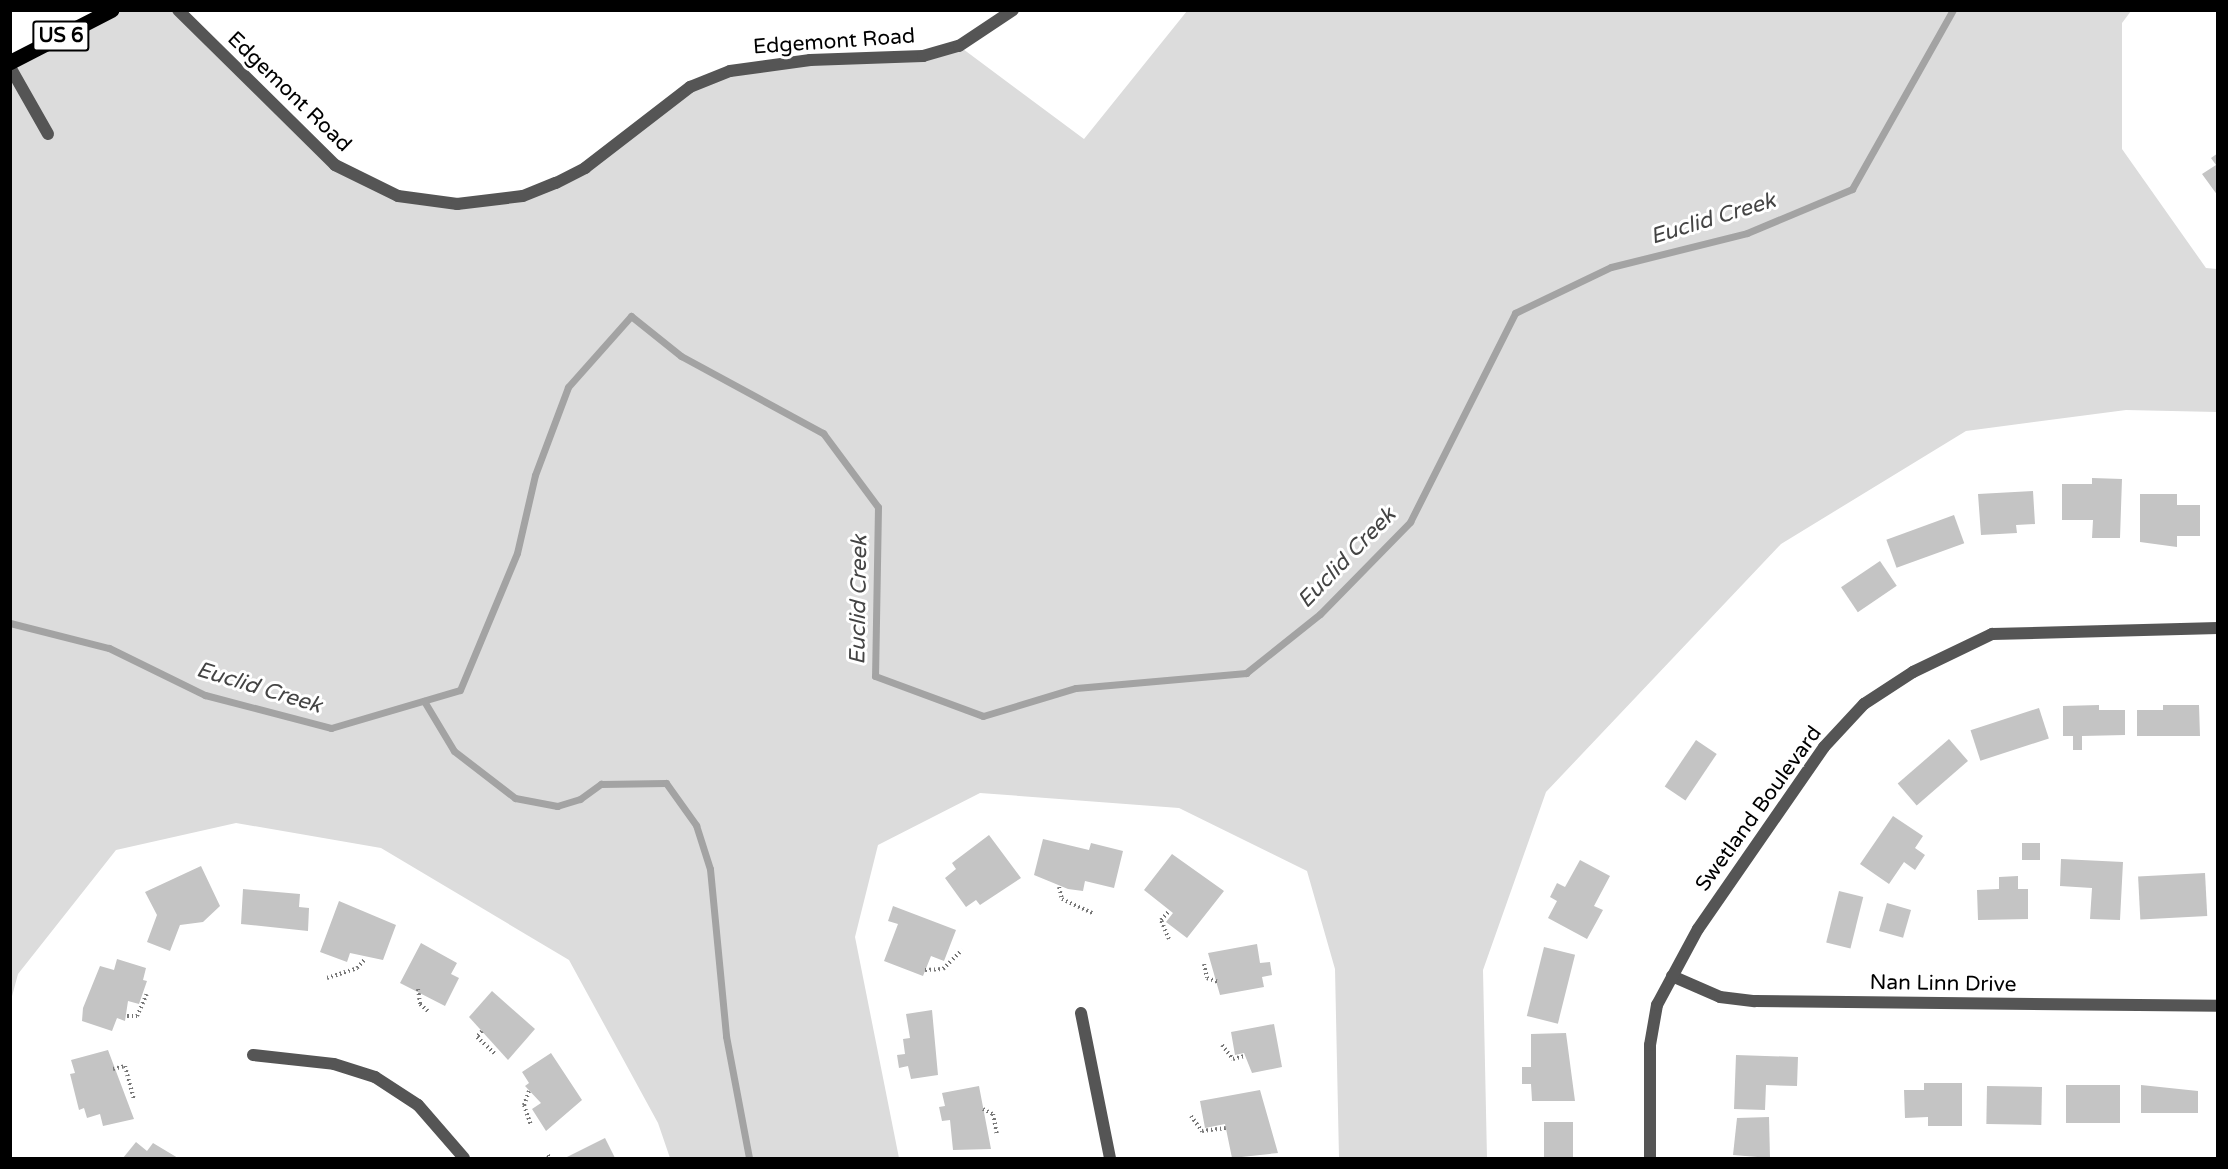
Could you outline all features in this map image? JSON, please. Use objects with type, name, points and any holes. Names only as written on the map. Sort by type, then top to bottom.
[{"type":"main road","name":"US 6","points":[[10,62],[111,10]]},
{"type":"street","name":"Edgemont Road","points":[[178,10],[335,165],[398,196],[457,204],[523,196],[556,183],[585,168],[690,87],[730,71],[810,60],[923,56],[959,46],[1013,10]]},
{"type":"street","points":[[10,67],[48,134]]},
{"type":"street","name":"Swetland Boulevard","points":[[1650,1158],[1650,1046],[1657,1005],[1698,928],[1824,747],[1864,704],[1913,672],[1992,634],[2217,628]]},
{"type":"street","name":"Nan Linn Drive","points":[[1672,976],[1720,997],[1755,1001],[2217,1006]]},
{"type":"street","points":[[1081,1013],[1110,1158]]},
{"type":"street","points":[[253,1055],[333,1064],[375,1077],[418,1105],[464,1158]]},
{"type":"path","points":[[1059,887],[1062,899],[1094,914]]},
{"type":"path","points":[[1169,939],[1161,920],[1170,910]]},
{"type":"path","points":[[925,970],[943,969],[962,950]]},
{"type":"path","points":[[327,978],[357,968],[365,959]]},
{"type":"path","points":[[1204,964],[1207,978],[1218,982]]},
{"type":"path","points":[[418,989],[420,1004],[429,1012]]},
{"type":"path","points":[[127,1016],[137,1016],[147,994]]},
{"type":"path","points":[[482,1030],[477,1037],[496,1055]]},
{"type":"path","points":[[1222,1046],[1233,1059],[1244,1056]]},
{"type":"path","points":[[113,1069],[125,1066],[134,1100]]},
{"type":"path","points":[[529,1091],[524,1105],[531,1125]]},
{"type":"path","points":[[983,1109],[993,1114],[997,1135]]},
{"type":"path","points":[[1191,1116],[1202,1131],[1226,1128]]},
{"type":"shaded area","points":[[111,11],[178,11],[309,143],[363,182],[457,204],[556,183],[662,106],[730,71],[881,60],[959,46],[1084,139],[1187,11],[2131,11],[2122,23],[2122,149],[2206,268],[2217,269],[2217,412],[2126,410],[1966,431],[1781,544],[1546,792],[1483,970],[1487,1158],[1339,1158],[1335,969],[1307,871],[1179,808],[980,793],[878,845],[855,937],[899,1158],[670,1158],[658,1123],[569,960],[381,848],[236,823],[116,850],[18,974],[11,1000],[10,62]]},
{"type":"building","points":[[2218,153],[2218,196],[2202,174],[2216,165],[2211,158]]},
{"type":"building","points":[[2092,478],[2122,479],[2120,538],[2092,538],[2093,520],[2062,520],[2062,484],[2092,484]]},
{"type":"building","points":[[2033,491],[2035,524],[2016,525],[2017,533],[1981,535],[1978,494]]},
{"type":"building","points":[[2140,494],[2177,494],[2177,505],[2200,505],[2200,536],[2177,536],[2177,547],[2140,542]]},
{"type":"building","points":[[1954,515],[1964,543],[1897,568],[1886,540]]},
{"type":"building","points":[[1880,561],[1897,586],[1858,612],[1841,587]]},
{"type":"building","points":[[2099,705],[2099,710],[2125,710],[2125,735],[2082,736],[2082,750],[2073,750],[2073,736],[2063,736],[2063,706]]},
{"type":"building","points":[[2163,705],[2199,705],[2200,736],[2137,736],[2137,710],[2163,710]]},
{"type":"building","points":[[2039,708],[2049,738],[1980,761],[1971,730]]},
{"type":"building","points":[[1949,739],[1968,761],[1917,805],[1898,784]]},
{"type":"building","points":[[1696,740],[1717,754],[1685,800],[1665,786]]},
{"type":"building","points":[[1893,816],[1923,836],[1915,848],[1925,855],[1915,870],[1904,862],[1889,884],[1860,864]]},
{"type":"building","points":[[989,835],[1021,878],[980,905],[976,900],[966,907],[945,878],[956,869],[952,863]]},
{"type":"building","points":[[1043,839],[1089,850],[1091,843],[1123,851],[1114,888],[1085,881],[1083,891],[1068,889],[1034,875]]},
{"type":"building","points":[[2022,843],[2040,843],[2040,860],[2022,860]]},
{"type":"building","points":[[1172,854],[1224,891],[1187,938],[1166,922],[1173,913],[1144,890]]},
{"type":"building","points":[[2061,859],[2123,862],[2120,920],[2090,919],[2092,888],[2060,886]]},
{"type":"building","points":[[1580,860],[1610,876],[1594,906],[1603,910],[1587,939],[1548,918],[1557,901],[1550,897],[1557,883],[1565,887]]},
{"type":"building","points":[[201,866],[220,906],[203,922],[180,925],[170,951],[147,942],[157,915],[145,892]]},
{"type":"building","points":[[2205,873],[2207,916],[2140,919],[2138,877]]},
{"type":"building","points":[[2018,876],[2018,889],[2028,889],[2028,919],[1978,920],[1977,890],[1999,889],[1999,877]]},
{"type":"building","points":[[243,889],[300,894],[299,907],[309,908],[308,931],[241,924]]},
{"type":"building","points":[[1839,891],[1863,897],[1850,948],[1826,942]]},
{"type":"building","points":[[339,901],[396,925],[383,960],[350,953],[347,962],[320,952]]},
{"type":"building","points":[[1887,903],[1911,910],[1903,938],[1879,931]]},
{"type":"building","points":[[893,906],[956,930],[944,961],[931,956],[923,976],[884,961],[898,924],[888,921]]},
{"type":"building","points":[[421,943],[457,963],[451,974],[459,978],[445,1006],[400,983]]},
{"type":"building","points":[[1257,944],[1260,963],[1270,962],[1272,975],[1262,977],[1264,987],[1220,995],[1208,953]]},
{"type":"building","points":[[1544,947],[1575,955],[1558,1024],[1527,1016]]},
{"type":"building","points":[[117,959],[146,968],[143,980],[147,981],[139,1004],[128,1001],[125,1021],[117,1018],[112,1031],[82,1021],[83,1008],[100,966],[114,970]]},
{"type":"building","points":[[492,991],[535,1029],[508,1060],[469,1017]]},
{"type":"building","points":[[932,1010],[938,1075],[911,1079],[908,1066],[899,1068],[897,1055],[905,1054],[903,1039],[910,1038],[906,1014]]},
{"type":"building","points":[[1274,1024],[1282,1067],[1252,1073],[1244,1053],[1235,1055],[1231,1032]]},
{"type":"building","points":[[1566,1033],[1575,1101],[1532,1101],[1531,1084],[1522,1084],[1522,1067],[1531,1067],[1531,1034]]},
{"type":"building","points":[[108,1050],[134,1119],[103,1126],[100,1114],[87,1118],[84,1108],[79,1110],[70,1074],[75,1073],[71,1060]]},
{"type":"building","points":[[551,1053],[582,1100],[546,1131],[532,1109],[541,1103],[525,1086],[529,1083],[522,1072]]},
{"type":"building","points":[[1736,1055],[1798,1057],[1797,1086],[1766,1085],[1765,1110],[1734,1109]]},
{"type":"building","points":[[1924,1083],[1962,1083],[1962,1126],[1928,1126],[1928,1117],[1905,1118],[1904,1090],[1924,1090]]},
{"type":"building","points":[[2066,1085],[2120,1085],[2120,1123],[2066,1123]]},
{"type":"building","points":[[2141,1085],[2198,1091],[2198,1113],[2141,1113]]},
{"type":"building","points":[[979,1086],[991,1149],[953,1150],[950,1120],[942,1121],[939,1107],[945,1106],[942,1093]]},
{"type":"building","points":[[1987,1086],[2042,1087],[2041,1125],[1986,1124]]},
{"type":"building","points":[[1260,1090],[1278,1153],[1232,1158],[1225,1124],[1205,1128],[1200,1101]]},
{"type":"building","points":[[1769,1117],[1770,1158],[1733,1155],[1737,1118]]},
{"type":"building","points":[[1544,1122],[1573,1122],[1573,1158],[1544,1158]]},
{"type":"building","points":[[605,1138],[615,1158],[565,1158]]},
{"type":"building","points":[[136,1142],[147,1151],[153,1143],[178,1158],[123,1158]]},
{"type":"waterway","name":"Euclid Creek","points":[[10,623],[109,648],[205,695],[331,728],[460,690],[517,553],[535,475],[568,387],[631,316],[681,356],[823,433],[878,507],[875,676],[983,716],[1076,688],[1246,673],[1320,614],[1410,522],[1515,313],[1611,267],[1747,233],[1852,189],[1953,10]]},
{"type":"waterway","points":[[424,701],[454,751],[515,798],[557,806],[580,799],[601,784],[666,783],[696,825],[710,869],[726,1036],[749,1158]]}]
